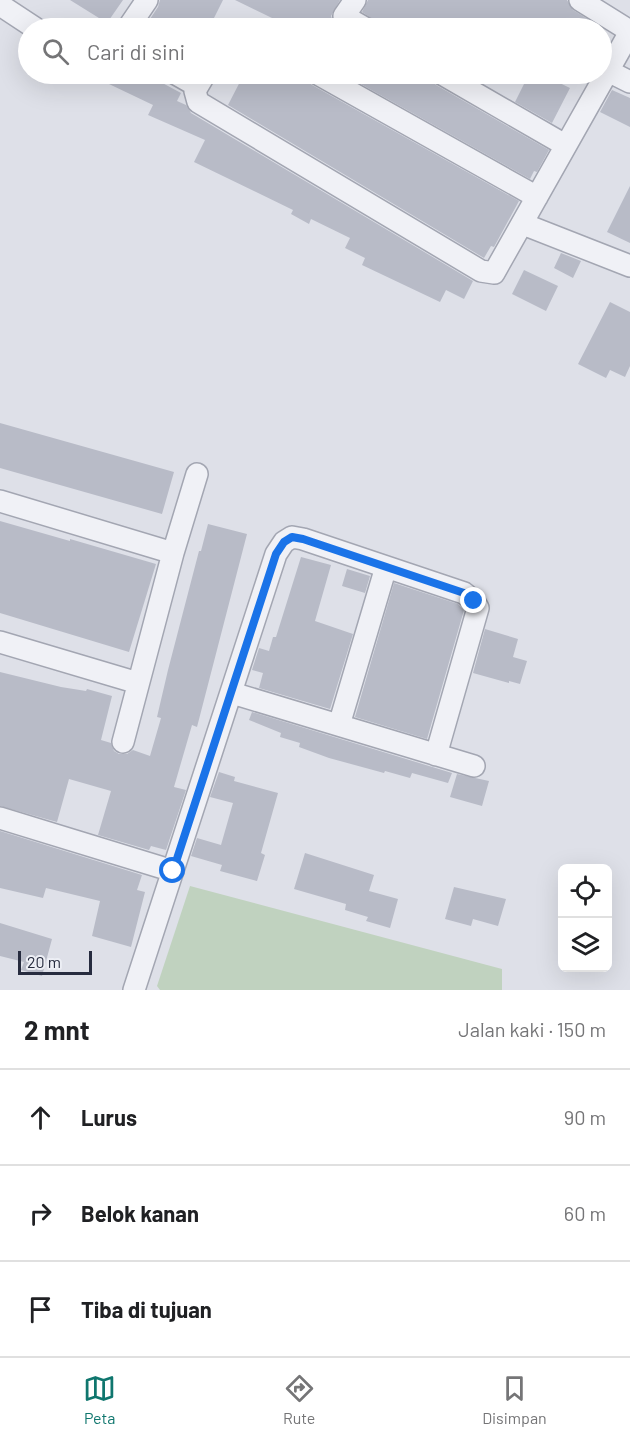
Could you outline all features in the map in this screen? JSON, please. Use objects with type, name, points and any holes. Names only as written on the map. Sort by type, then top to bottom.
[{"type":"street","points":[[135,18],[147,0]]},
{"type":"street","points":[[580,0],[609,18]]},
{"type":"street","points":[[0,5],[20,18]]},
{"type":"street","points":[[612,20],[630,31],[612,64]]},
{"type":"street","points":[[612,73],[630,81]]},
{"type":"street","points":[[200,84],[195,96],[198,102],[481,271],[494,273],[600,84]]},
{"type":"street","points":[[336,84],[537,197]]},
{"type":"street","points":[[459,84],[565,145]]},
{"type":"street","points":[[522,224],[630,266]]},
{"type":"street","points":[[123,742],[173,553],[197,474]]},
{"type":"street","points":[[0,501],[173,553]]},
{"type":"street","points":[[134,990],[276,554],[284,542],[292,537],[303,539],[464,593],[474,601],[477,608],[436,755]]},
{"type":"street","points":[[339,725],[386,567]]},
{"type":"street","points":[[0,642],[138,683]]},
{"type":"street","points":[[232,693],[474,766]]},
{"type":"street","points":[[0,818],[173,871]]},
{"type":"green space","points":[[190,886],[502,969],[502,990],[160,990],[157,986]]},
{"type":"building","points":[[70,0],[123,0],[110,18],[99,18]]},
{"type":"building","points":[[160,0],[223,0],[214,18],[151,18]]},
{"type":"building","points":[[235,0],[340,0],[332,18],[272,18]]},
{"type":"building","points":[[368,0],[567,0],[573,10],[586,18],[371,18],[362,12]]},
{"type":"building","points":[[109,84],[164,84],[181,93],[177,101],[186,105],[191,113],[473,281],[464,299],[446,290],[440,302],[362,265],[365,258],[345,248],[350,238],[311,219],[309,224],[291,214],[293,210],[194,162],[205,140],[148,115],[153,105]]},
{"type":"building","points":[[239,84],[311,84],[519,201],[494,247],[491,246],[484,258],[228,105]]},
{"type":"building","points":[[361,84],[435,84],[549,150],[537,172],[534,171],[530,179]]},
{"type":"building","points":[[524,84],[562,84],[570,88],[552,123],[515,102]]},
{"type":"building","points":[[612,90],[630,98],[630,127],[600,112]]},
{"type":"building","points":[[630,186],[630,243],[607,232]]},
{"type":"building","points":[[561,253],[581,261],[573,278],[554,268]]},
{"type":"building","points":[[524,270],[558,286],[546,311],[512,294]]},
{"type":"building","points":[[610,302],[630,312],[630,366],[625,377],[610,370],[606,378],[578,364]]},
{"type":"building","points":[[0,423],[174,472],[162,514],[0,468]]},
{"type":"building","points":[[0,521],[156,564],[129,652],[0,613]]},
{"type":"building","points":[[208,524],[247,534],[197,727],[192,725],[174,787],[186,790],[166,850],[151,846],[149,850],[98,835],[111,791],[69,779],[57,822],[0,806],[0,672],[61,687],[86,691],[87,689],[112,696],[101,740],[111,743],[114,751],[119,754],[127,754],[133,750],[150,756],[161,718],[157,717],[168,670]]},
{"type":"building","points":[[301,557],[331,565],[315,621],[353,634],[330,709],[259,688],[263,673],[252,670],[259,648],[269,651],[273,637],[276,637]]},
{"type":"building","points":[[347,569],[370,576],[365,593],[342,586]]},
{"type":"building","points":[[394,583],[458,604],[464,610],[427,739],[355,717]]},
{"type":"building","points":[[485,629],[518,639],[513,657],[527,661],[520,684],[473,673]]},
{"type":"building","points":[[252,712],[452,773],[448,783],[412,773],[410,778],[385,771],[384,773],[329,758],[299,747],[300,743],[280,737],[281,733],[249,720]]},
{"type":"building","points":[[219,772],[235,777],[234,781],[278,793],[261,853],[265,855],[257,881],[220,871],[222,865],[191,856],[197,838],[221,845],[233,803],[210,797]]},
{"type":"building","points":[[457,774],[489,781],[482,806],[450,797]]},
{"type":"building","points":[[0,831],[142,875],[137,890],[145,892],[131,947],[92,936],[100,901],[46,888],[43,898],[0,888]]},
{"type":"building","points":[[305,853],[374,875],[369,891],[398,899],[390,928],[366,921],[368,917],[345,910],[346,904],[294,889]]},
{"type":"building","points":[[454,887],[506,899],[498,926],[473,919],[471,926],[445,919]]},
{"type":"building","points":[[0,923],[52,939],[42,976],[21,970],[24,962],[0,956]]},
{"type":"route","points":[[173,871],[276,554],[284,542],[292,537],[303,539],[464,593],[474,601]]}]
